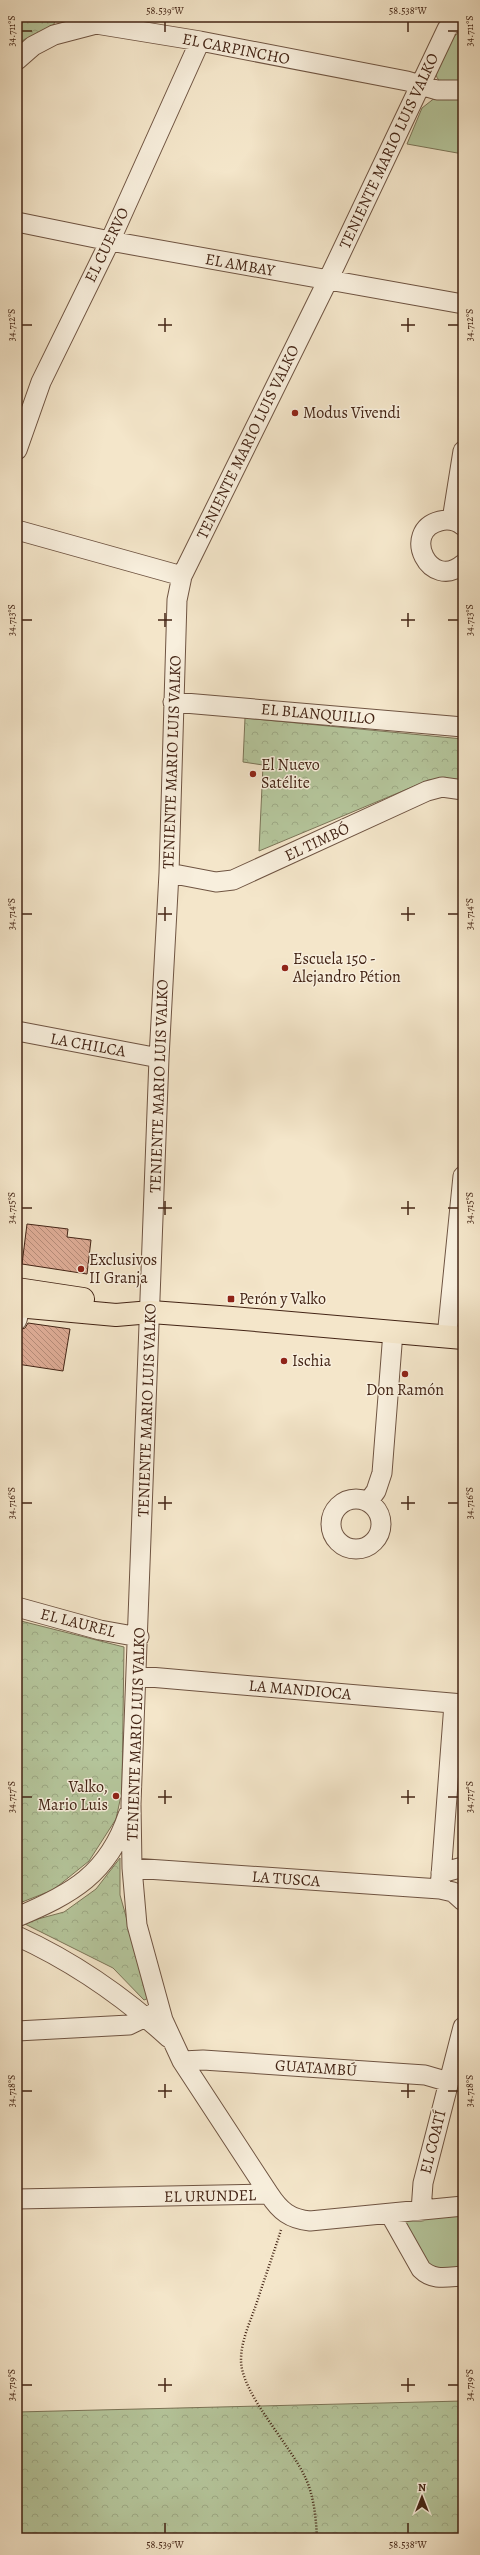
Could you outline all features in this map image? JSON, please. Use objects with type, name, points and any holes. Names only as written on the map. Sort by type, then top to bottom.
[{"type":"main road","points":[[19,1302],[116,1315],[151,1312],[455,1338]]},
{"type":"street","name":"EL CARPINCHO","points":[[17,60],[34,46],[54,35],[96,24],[200,41],[420,85],[437,90],[463,90]]},
{"type":"street","name":"TENIENTE MARIO LUIS VALKO","points":[[269,2194],[182,2061],[153,2013],[137,1925],[132,1868],[131,1804],[138,1676],[159,1058],[169,873],[177,600],[182,576],[328,280],[420,85],[455,25]]},
{"type":"street","name":"EL CUERVO","points":[[17,450],[41,382],[110,241],[200,41]]},
{"type":"street","name":"EL AMBAY","points":[[17,222],[110,241],[463,304]]},
{"type":"street","points":[[463,451],[457,524],[440,521],[429,526],[421,540],[423,556],[434,568],[450,571],[463,564]]},
{"type":"street","points":[[17,530],[182,576]]},
{"type":"street","name":"EL BLANQUILLO","points":[[174,702],[463,727]]},
{"type":"street","name":"EL TIMBÓ","points":[[169,873],[216,882],[233,880],[427,791],[442,787],[463,790]]},
{"type":"street","name":"LA CHILCA","points":[[17,1032],[159,1058]]},
{"type":"street","points":[[455,1338],[463,1176]]},
{"type":"street","points":[[368,1502],[376,1491],[382,1473],[393,1332]]},
{"type":"street","name":"EL LAUREL","points":[[17,1607],[100,1630],[139,1637]]},
{"type":"street","name":"LA MANDIOCA","points":[[138,1676],[458,1704]]},
{"type":"street","points":[[441,1881],[458,1704]]},
{"type":"street","points":[[17,1917],[66,1895],[97,1871],[117,1842],[131,1804]]},
{"type":"street","points":[[441,1881],[463,1867]]},
{"type":"street","name":"LA TUSCA","points":[[132,1868],[441,1881]]},
{"type":"street","points":[[441,1881],[463,1901]]},
{"type":"street","points":[[17,1936],[68,1961],[153,2013],[130,2026],[17,2032]]},
{"type":"street","name":"EL COATÍ","points":[[421,2211],[423,2183],[463,2027]]},
{"type":"street","name":"GUATAMBÚ","points":[[182,2061],[203,2060],[425,2076],[449,2082]]},
{"type":"street","name":"EL URUNDEL","points":[[17,2199],[269,2194],[287,2215]]},
{"type":"street","points":[[287,2215],[299,2220],[310,2222],[463,2206]]},
{"type":"street","points":[[390,2214],[421,2269],[427,2275],[435,2278],[463,2276]]},
{"type":"path","points":[[287,2215],[244,2340],[241,2360],[243,2375],[248,2386],[286,2442],[306,2479],[313,2501],[317,2538]]},
{"type":"green space","points":[[17,17],[56,17],[54,24],[17,54]]},
{"type":"green space","points":[[463,29],[463,84],[444,83],[438,79],[436,72],[437,64],[446,47]]},
{"type":"green space","points":[[436,97],[463,97],[463,154],[407,144],[422,108]]},
{"type":"green space","points":[[245,718],[463,739],[463,780],[445,778],[429,780],[259,851],[263,765],[243,762]]},
{"type":"green space","points":[[17,1620],[124,1647],[122,1791],[116,1819],[89,1861],[53,1890],[17,1904]]},
{"type":"green space","points":[[120,1858],[120,1895],[149,1998],[144,2000],[113,1968],[23,1923],[64,1912],[96,1889]]},
{"type":"green space","points":[[463,2210],[463,2268],[435,2270],[424,2265],[405,2226],[405,2221]]},
{"type":"green space","points":[[463,2401],[463,2538],[17,2538],[17,2412]]},
{"type":"building","points":[[27,1224],[68,1229],[67,1237],[91,1240],[87,1274],[22,1264]]},
{"type":"building","points":[[28,1323],[70,1329],[63,1371],[17,1364],[17,1331],[25,1328]]},
{"type":"place","name":"Modus Vivendi","points":[[295,413]]},
{"type":"place","name":"El Nuevo Satélite","points":[[253,774]]},
{"type":"place","name":"Escuela 150 - Alejandro Pétion","points":[[285,968]]},
{"type":"place","name":"Exclusivos II Granja","points":[[81,1269]]},
{"type":"place","name":"Perón y Valko","points":[[231,1299]]},
{"type":"place","name":"Ischia","points":[[284,1361]]},
{"type":"place","name":"Don Ramón","points":[[405,1374]]},
{"type":"place","name":"Valko, Mario Luis","points":[[116,1796]]}]
